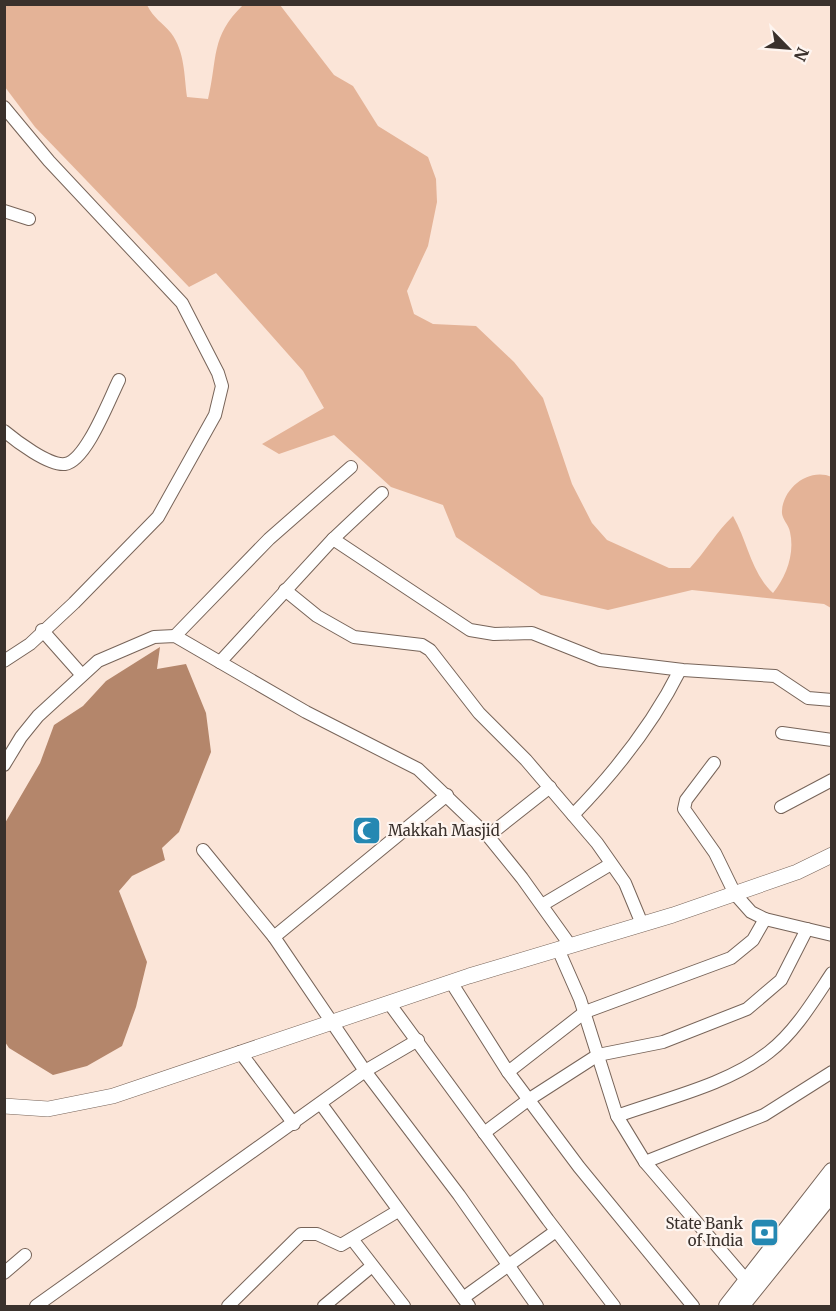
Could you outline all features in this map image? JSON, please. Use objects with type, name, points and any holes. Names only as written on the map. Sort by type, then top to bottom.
[{"type":"main road","points":[[727,1306],[831,1171]]},
{"type":"main road","points":[[741,1306],[831,1193]]},
{"type":"street","points":[[4,107],[49,161],[182,303],[218,373],[222,386],[215,415],[158,517],[127,546],[93,585],[42,630],[30,644],[4,661]]},
{"type":"street","points":[[4,211],[29,219]]},
{"type":"street","points":[[4,431],[52,462],[62,464],[73,461],[82,452],[119,380]]},
{"type":"street","points":[[175,636],[269,539],[351,467]]},
{"type":"street","points":[[220,662],[333,538],[382,493]]},
{"type":"street","points":[[333,538],[470,630],[494,634],[532,633],[600,660],[680,670],[775,676],[808,698],[831,700]]},
{"type":"street","points":[[285,590],[317,616],[354,637],[422,645],[430,650],[479,713],[526,760],[611,864],[625,883],[642,924]]},
{"type":"street","points":[[42,630],[81,674]]},
{"type":"street","points":[[4,765],[21,737],[38,716],[81,674],[98,661],[145,641],[166,635],[175,636],[306,712],[418,769],[488,836],[542,905],[564,947],[617,1116],[645,1162],[747,1281]]},
{"type":"street","points":[[573,815],[620,762],[658,710],[680,670]]},
{"type":"street","points":[[782,733],[831,740]]},
{"type":"street","points":[[714,763],[686,800],[684,809],[715,853],[735,894],[751,912],[765,919],[831,935]]},
{"type":"street","points":[[781,807],[831,780]]},
{"type":"street","points":[[488,836],[550,788]]},
{"type":"street","points":[[274,937],[447,795]]},
{"type":"street","points":[[203,850],[274,937],[319,1000],[330,1021],[365,1071],[459,1195],[537,1306]]},
{"type":"street","points":[[4,1106],[48,1109],[112,1096],[330,1021],[735,894],[797,872],[831,855]]},
{"type":"street","points":[[542,905],[611,864]]},
{"type":"street","points":[[508,1072],[585,1012],[730,958],[753,940],[765,919]]},
{"type":"street","points":[[484,1133],[528,1100],[598,1055],[663,1042],[747,1009],[781,981],[807,929]]},
{"type":"street","points":[[617,1116],[723,1078],[770,1052],[807,1012],[831,973]]},
{"type":"street","points":[[451,982],[528,1100],[657,1264],[693,1306]]},
{"type":"street","points":[[389,1003],[556,1231],[614,1306]]},
{"type":"street","points":[[36,1306],[294,1124],[365,1071],[418,1040]]},
{"type":"street","points":[[240,1052],[294,1124]]},
{"type":"street","points":[[645,1162],[755,1120],[831,1072]]},
{"type":"street","points":[[321,1104],[466,1302],[507,1265],[556,1231]]},
{"type":"street","points":[[228,1306],[301,1234],[317,1234],[341,1245],[398,1211]]},
{"type":"street","points":[[352,1239],[404,1306]]},
{"type":"street","points":[[4,1273],[25,1255]]},
{"type":"street","points":[[324,1306],[372,1266]]},
{"type":"shaded area","points":[[5,4],[147,5],[176,40],[183,64],[187,97],[208,99],[220,38],[232,17],[243,5],[280,5],[334,75],[353,86],[378,126],[428,157],[436,179],[437,202],[428,246],[407,291],[414,314],[433,324],[476,326],[514,362],[543,398],[572,484],[592,523],[607,540],[669,568],[690,568],[733,516],[755,567],[773,593],[782,580],[790,557],[790,532],[782,514],[783,503],[787,495],[792,487],[806,477],[823,475],[832,477],[831,608],[824,604],[692,590],[608,610],[541,595],[456,537],[443,505],[391,487],[334,435],[279,454],[262,444],[324,408],[303,371],[216,273],[189,287],[35,127],[5,87]]},
{"type":"shaded area","points":[[160,647],[157,669],[186,664],[206,713],[211,752],[179,832],[162,848],[165,860],[132,876],[119,891],[147,962],[136,1007],[122,1046],[87,1066],[53,1075],[9,1048],[5,1042],[5,823],[40,763],[54,725],[83,706],[106,681]]},
{"type":"place","name":"Makkah Masjid","points":[[367,830]]},
{"type":"place","name":"State Bank of India","points":[[764,1232]]}]
